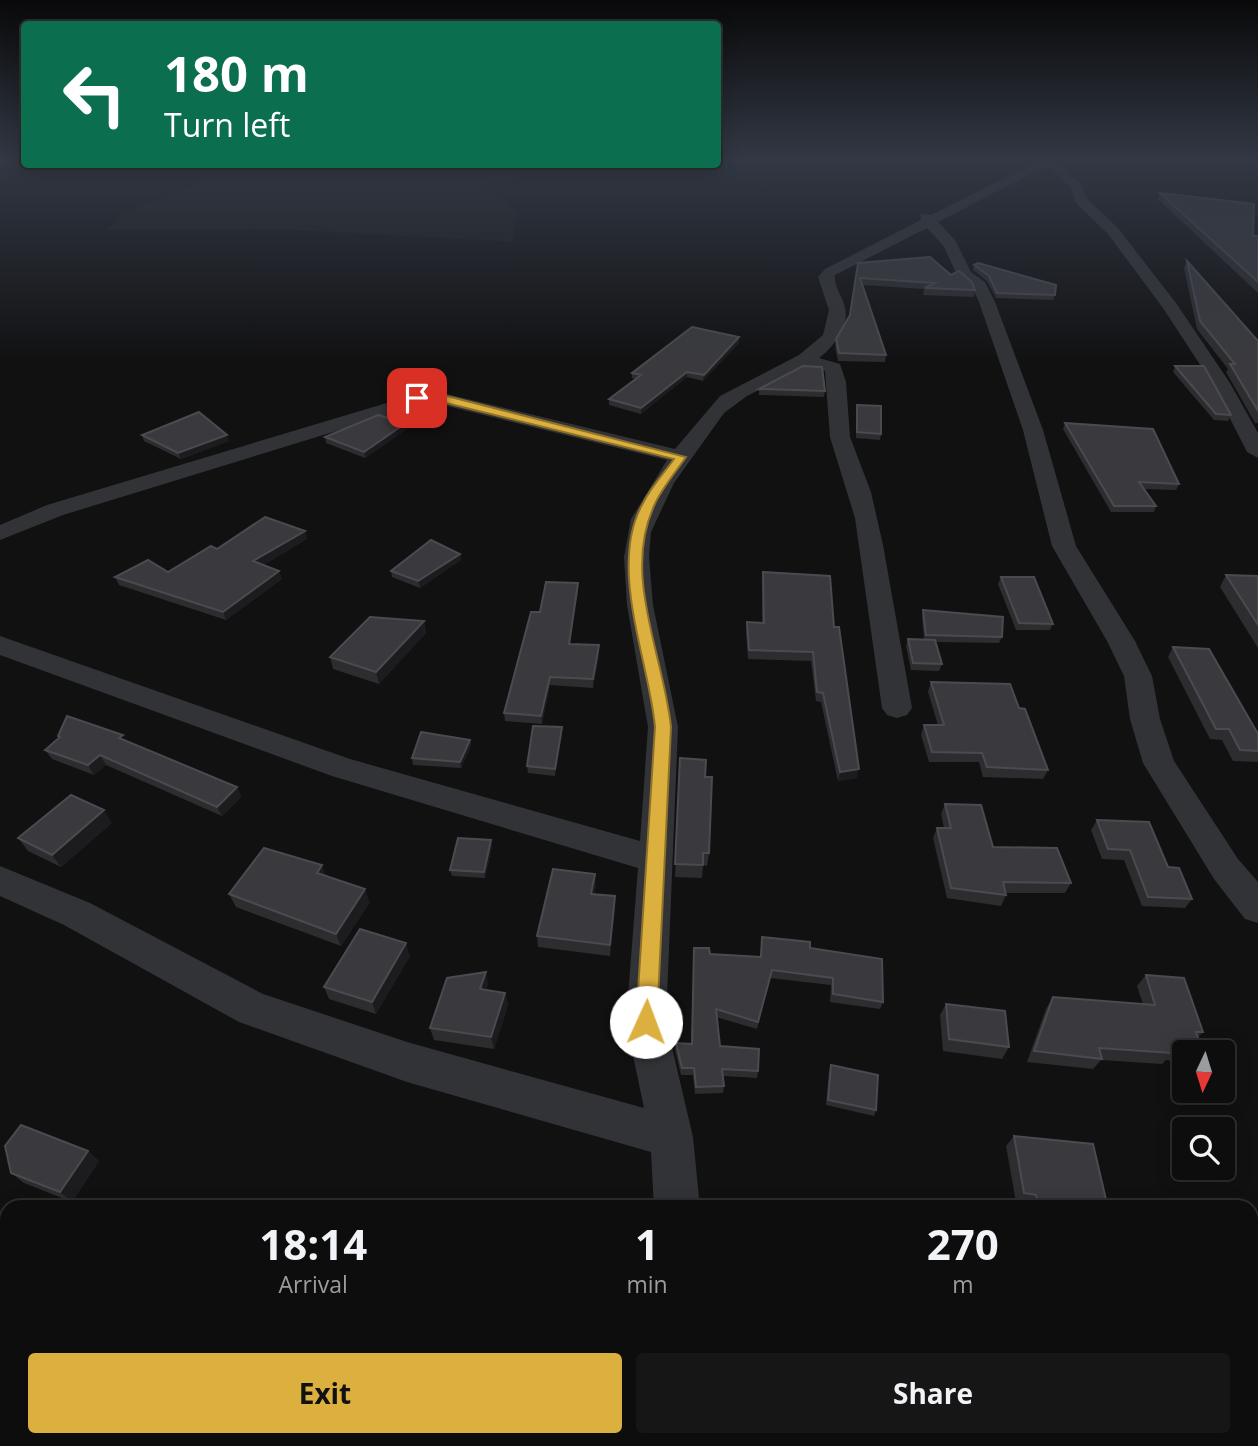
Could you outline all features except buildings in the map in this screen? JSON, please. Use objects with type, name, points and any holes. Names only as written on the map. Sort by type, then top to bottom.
[{"type":"street","points":[[676,1200],[672,1137],[646,1022],[663,727],[660,692],[638,603],[639,531],[648,504],[724,401],[763,379],[807,360],[829,339],[837,322],[838,310],[826,277],[909,228]]},
{"type":"street","points":[[935,228],[950,243],[965,275],[979,285],[987,302],[1033,430],[1064,546],[1121,641],[1138,676],[1145,719],[1159,763],[1226,869],[1258,908]]},
{"type":"street","points":[[1109,228],[1170,306],[1221,383],[1258,452]]},
{"type":"street","points":[[807,360],[833,369],[836,374],[840,436],[859,491],[867,528],[897,708]]},
{"type":"street","points":[[0,533],[55,510],[430,396],[681,457]]},
{"type":"street","points":[[0,645],[343,768],[657,860]]},
{"type":"street","points":[[0,880],[77,914],[253,1009],[407,1062],[672,1137]]},
{"type":"shaded area","points":[[108,228],[515,228],[513,242],[277,229]]},
{"type":"route","points":[[417,398],[439,397],[460,405],[681,457],[648,504],[639,531],[637,560],[638,603],[660,692],[663,727],[646,1022]]}]
